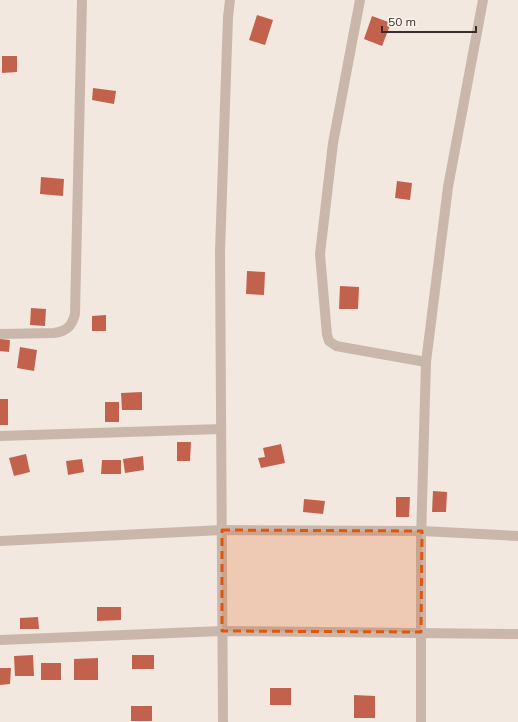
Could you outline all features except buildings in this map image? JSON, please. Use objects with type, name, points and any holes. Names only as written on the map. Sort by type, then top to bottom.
[{"type":"street","points":[[0,334],[54,333],[69,328],[74,321],[82,0]]},
{"type":"street","points":[[223,722],[220,251],[228,17],[230,0]]},
{"type":"street","points":[[360,0],[334,143],[320,254],[327,335],[329,341],[336,346],[426,362]]},
{"type":"street","points":[[421,722],[422,531],[426,362],[448,187],[483,0]]},
{"type":"street","points":[[0,436],[221,429]]},
{"type":"street","points":[[0,541],[222,530],[422,531],[518,536]]},
{"type":"street","points":[[0,640],[222,631],[518,634]]},
{"type":"highlighted area","points":[[222,530],[422,531],[421,632],[222,631]]}]
